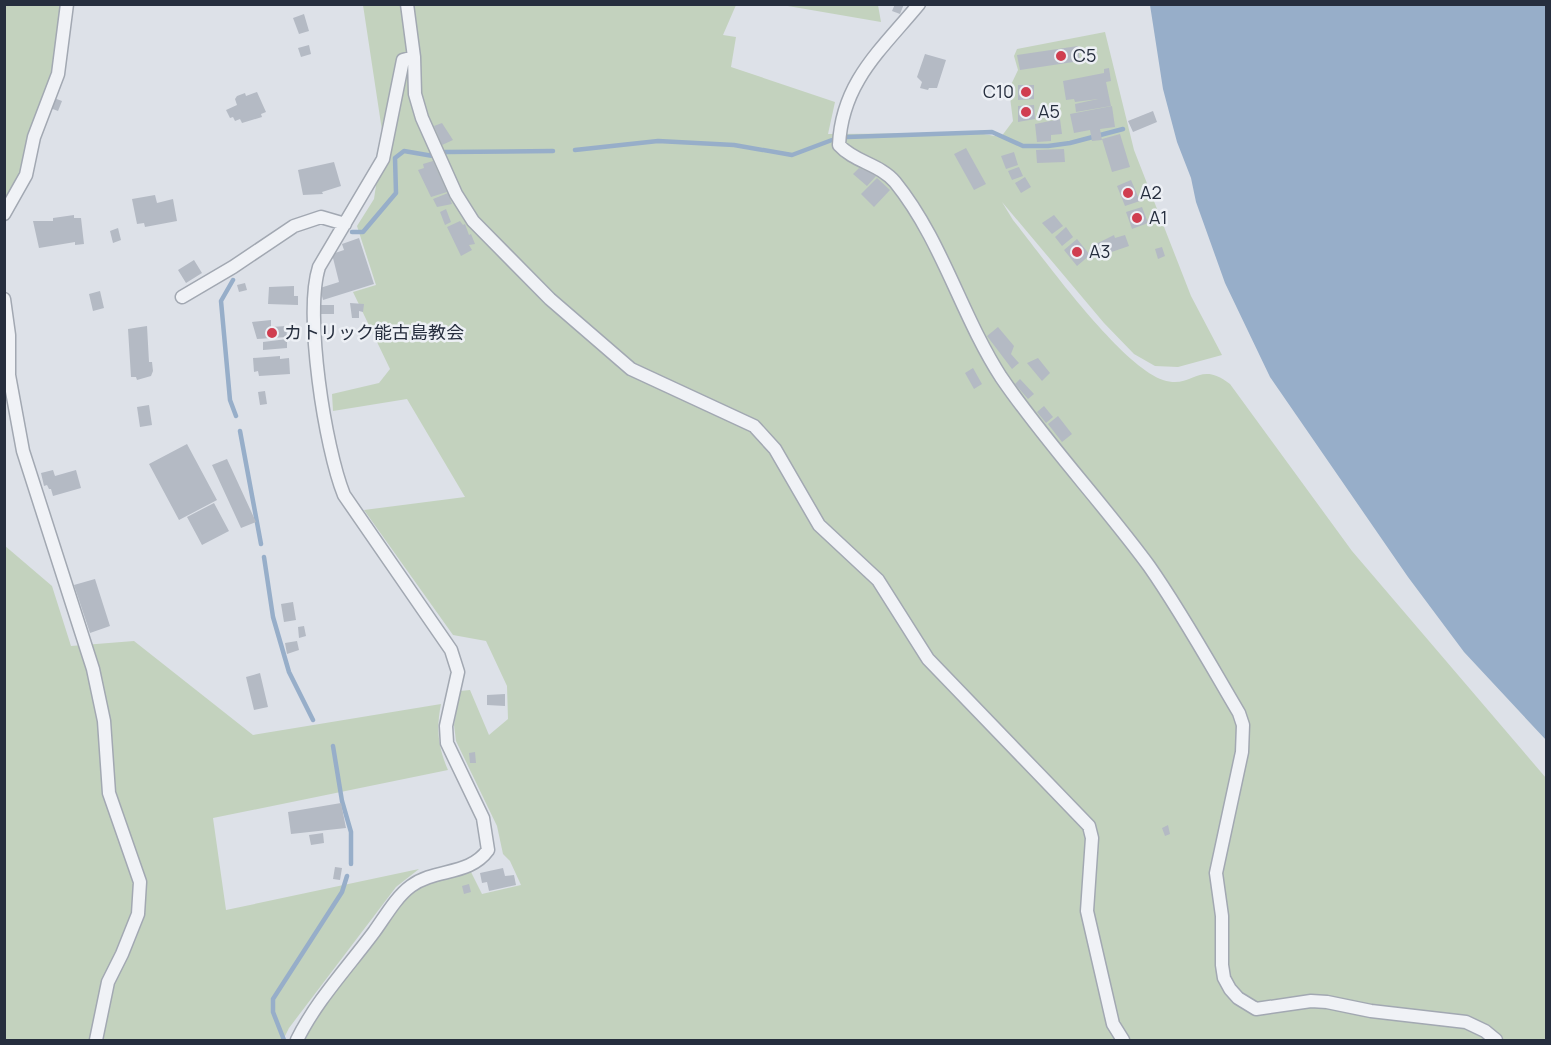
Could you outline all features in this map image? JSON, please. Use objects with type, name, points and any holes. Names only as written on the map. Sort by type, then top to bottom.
[{"type":"street","points":[[4,214],[27,175],[34,137],[58,74],[67,4]]},
{"type":"street","points":[[407,4],[414,57],[415,94],[422,118],[456,194],[474,220],[550,299],[632,369],[754,426],[775,449],[819,525],[878,580],[928,659],[1089,826],[1092,838],[1088,911],[1113,1024],[1123,1041]]},
{"type":"street","points":[[919,4],[855,81],[840,121],[839,145],[845,152],[876,167],[893,179],[904,194],[931,239],[1002,377],[1149,567],[1239,713],[1243,725],[1242,752],[1216,873],[1222,916],[1222,965],[1224,978],[1230,989],[1238,998],[1256,1009],[1311,1001],[1327,1002],[1371,1011],[1466,1022],[1485,1031],[1496,1041]]},
{"type":"street","points":[[297,1041],[304,1026],[337,980],[411,886],[429,877],[480,861],[488,850],[483,818],[447,743],[446,726],[458,672],[451,650],[344,495],[335,468],[325,421],[315,338],[313,285],[324,254],[345,224],[383,159],[403,60],[414,57]]},
{"type":"street","points":[[182,297],[233,267],[294,226],[321,217],[345,224]]},
{"type":"street","points":[[4,299],[9,334],[9,375],[23,451],[93,669],[104,721],[110,793],[140,882],[141,898],[136,921],[106,988],[96,1041]]},
{"type":"green space","points":[[5,5],[62,5],[57,63],[25,170],[5,208]]},
{"type":"green space","points":[[363,5],[736,5],[723,35],[736,37],[731,67],[835,102],[828,134],[978,133],[1001,137],[1013,121],[1009,89],[1018,70],[1014,56],[1017,49],[1105,32],[1134,150],[1191,296],[1222,355],[1178,367],[1155,366],[1134,354],[1104,323],[1002,202],[1013,220],[1084,309],[1126,354],[1145,370],[1163,380],[1173,382],[1210,374],[1230,384],[1352,551],[1546,778],[1546,1040],[304,1040],[332,995],[414,889],[469,868],[482,894],[521,885],[510,861],[503,854],[497,826],[456,741],[454,725],[460,691],[470,690],[489,735],[508,719],[507,686],[486,641],[453,635],[364,510],[465,497],[407,399],[333,411],[332,394],[379,383],[390,369],[353,292],[376,285],[357,226],[374,199],[383,137]]},
{"type":"green space","points":[[782,5],[878,5],[881,22]]},
{"type":"green space","points":[[4,545],[52,586],[71,646],[134,641],[253,735],[441,704],[439,738],[448,770],[213,818],[226,910],[419,869],[396,887],[289,1028],[283,1040],[5,1040]]},
{"type":"water","points":[[1150,5],[1546,5],[1546,740],[1464,652],[1408,577],[1270,377],[1225,283],[1196,202],[1191,178],[1177,142],[1163,89]]},
{"type":"building","points":[[895,4],[904,4],[900,14],[892,11]]},
{"type":"building","points":[[304,14],[309,31],[299,34],[293,18]]},
{"type":"building","points":[[309,45],[311,54],[301,57],[298,48]]},
{"type":"building","points":[[1078,46],[1080,61],[1020,70],[1017,55]]},
{"type":"building","points":[[925,54],[946,60],[937,88],[928,90],[920,88],[922,82],[917,77]]},
{"type":"building","points":[[1109,68],[1111,81],[1106,82],[1111,106],[1076,112],[1075,104],[1098,99],[1075,102],[1074,99],[1066,100],[1063,81],[1104,73],[1104,69]]},
{"type":"building","name":"C10","points":[[1018,85],[1034,85],[1034,99],[1018,100]]},
{"type":"building","points":[[257,92],[266,112],[261,114],[262,117],[242,123],[240,119],[235,121],[233,117],[230,118],[226,110],[237,105],[235,99],[237,96]]},
{"type":"building","points":[[54,98],[62,101],[58,111],[50,108]]},
{"type":"building","name":"A5","points":[[1034,105],[1035,119],[1018,122],[1018,106]]},
{"type":"building","points":[[1112,106],[1115,127],[1100,129],[1102,140],[1092,141],[1090,130],[1074,133],[1070,114]]},
{"type":"building","points":[[1153,111],[1157,122],[1133,132],[1128,121]]},
{"type":"building","points":[[1060,119],[1062,134],[1051,135],[1051,141],[1037,142],[1035,124]]},
{"type":"building","points":[[442,123],[453,140],[442,145],[434,126]]},
{"type":"building","points":[[1120,134],[1130,167],[1112,172],[1102,139]]},
{"type":"building","points":[[966,148],[986,184],[974,190],[954,154]]},
{"type":"building","points":[[1064,149],[1065,162],[1037,163],[1036,150]]},
{"type":"building","points":[[1014,152],[1018,165],[1006,169],[1001,156]]},
{"type":"building","points":[[433,161],[447,192],[431,197],[418,170],[424,168],[423,164]]},
{"type":"building","points":[[334,162],[341,186],[322,192],[323,194],[303,195],[298,170]]},
{"type":"building","points":[[1019,167],[1023,176],[1012,180],[1008,171]]},
{"type":"building","points":[[859,168],[877,175],[867,186],[853,174]]},
{"type":"building","points":[[1025,177],[1031,187],[1021,193],[1015,183]]},
{"type":"building","points":[[877,178],[890,190],[874,207],[861,194]]},
{"type":"building","name":"A2","points":[[1131,180],[1140,201],[1125,206],[1117,186]]},
{"type":"building","points":[[448,193],[452,204],[437,207],[433,199]]},
{"type":"building","points":[[155,195],[157,203],[173,199],[177,221],[145,227],[144,223],[137,224],[132,199]]},
{"type":"building","name":"A1","points":[[1142,207],[1148,223],[1132,229],[1126,212]]},
{"type":"building","points":[[446,209],[451,222],[445,225],[440,212]]},
{"type":"building","points":[[74,215],[74,218],[81,218],[84,244],[75,245],[75,242],[39,248],[33,221],[53,221],[53,218]]},
{"type":"building","points":[[1054,215],[1063,226],[1052,234],[1042,223]]},
{"type":"building","points":[[460,221],[463,225],[465,224],[475,244],[469,245],[472,250],[461,256],[447,227]]},
{"type":"building","points":[[1066,227],[1073,237],[1062,246],[1055,237]]},
{"type":"building","points":[[118,228],[121,240],[113,243],[110,231]]},
{"type":"building","points":[[1114,235],[1115,238],[1125,235],[1129,246],[1097,257],[1094,245]]},
{"type":"building","points":[[359,238],[374,284],[323,300],[320,288],[339,282],[332,254],[344,250],[342,244]]},
{"type":"building","name":"A3","points":[[1077,239],[1090,255],[1077,266],[1064,250]]},
{"type":"building","points":[[1162,247],[1165,256],[1158,259],[1155,249]]},
{"type":"building","points":[[194,260],[202,273],[186,283],[178,270]]},
{"type":"building","points":[[245,283],[247,290],[239,292],[237,285]]},
{"type":"building","points":[[294,286],[294,296],[298,296],[298,305],[268,304],[269,287]]},
{"type":"building","points":[[100,291],[104,308],[93,311],[89,294]]},
{"type":"building","points":[[350,303],[364,304],[363,312],[359,311],[359,318],[352,318]]},
{"type":"building","points":[[320,305],[334,305],[334,314],[320,314]]},
{"type":"building","name":"カトリック能古島教会","points":[[271,320],[271,327],[286,326],[287,337],[257,339],[252,322]]},
{"type":"building","points":[[147,326],[149,362],[152,362],[153,371],[151,376],[137,380],[136,377],[131,377],[128,329]]},
{"type":"building","points":[[998,327],[1014,346],[1011,354],[1019,363],[1012,369],[987,336]]},
{"type":"building","points":[[287,339],[287,348],[263,350],[263,342]]},
{"type":"building","points":[[280,356],[280,359],[289,358],[290,374],[259,376],[258,371],[254,372],[253,358]]},
{"type":"building","points":[[1038,358],[1050,373],[1042,381],[1027,363]]},
{"type":"building","points":[[973,368],[982,384],[974,389],[965,373]]},
{"type":"building","points":[[1020,379],[1034,394],[1028,399],[1015,384]]},
{"type":"building","points":[[265,391],[267,404],[260,405],[258,392]]},
{"type":"building","points":[[149,405],[152,425],[140,427],[137,407]]},
{"type":"building","points":[[1044,406],[1053,417],[1046,423],[1037,412]]},
{"type":"building","points":[[1058,416],[1072,434],[1062,442],[1048,424]]},
{"type":"building","points":[[187,444],[217,500],[179,520],[149,464]]},
{"type":"building","points":[[227,459],[256,522],[241,528],[212,465]]},
{"type":"building","points":[[53,470],[55,476],[76,470],[81,488],[53,496],[51,489],[47,485],[44,486],[41,473]]},
{"type":"building","points":[[214,503],[229,531],[202,545],[187,517]]},
{"type":"building","points":[[95,579],[110,626],[90,633],[74,585]]},
{"type":"building","points":[[293,602],[296,620],[284,622],[281,604]]},
{"type":"building","points":[[304,626],[306,636],[299,638],[298,627]]},
{"type":"building","points":[[297,641],[299,650],[287,654],[285,643]]},
{"type":"building","points":[[260,673],[268,707],[254,710],[246,677]]},
{"type":"building","points":[[505,694],[505,706],[487,705],[487,695]]},
{"type":"building","points":[[475,752],[476,763],[470,763],[469,753]]},
{"type":"building","points":[[341,803],[346,828],[291,834],[288,812]]},
{"type":"building","points":[[1168,825],[1170,834],[1165,836],[1162,828]]},
{"type":"building","points":[[323,833],[324,843],[311,845],[309,835]]},
{"type":"building","points":[[335,867],[342,868],[340,880],[333,879]]},
{"type":"building","points":[[503,868],[505,876],[514,875],[516,885],[489,891],[487,882],[482,883],[480,873]]},
{"type":"building","points":[[469,884],[471,892],[464,894],[462,886]]},
{"type":"waterway","points":[[847,137],[992,132],[1023,146],[1048,146],[1070,143],[1123,129]]},
{"type":"waterway","points":[[575,150],[658,141],[734,145],[792,155],[832,140]]},
{"type":"waterway","points":[[352,232],[363,232],[396,193],[395,158],[404,151],[433,156]]},
{"type":"waterway","points":[[445,152],[553,151]]},
{"type":"waterway","points":[[233,280],[221,301],[230,400],[236,416]]},
{"type":"waterway","points":[[240,431],[261,544]]},
{"type":"waterway","points":[[264,557],[273,617],[289,672],[313,720]]},
{"type":"waterway","points":[[333,746],[342,801],[351,832],[351,864]]},
{"type":"waterway","points":[[284,1040],[273,1012],[273,999],[342,892],[347,876]]},
{"type":"place","name":"C5","points":[[1061,56]]},
{"type":"place","name":"C10","points":[[1026,92]]},
{"type":"place","name":"A5","points":[[1026,112]]},
{"type":"place","name":"A2","points":[[1128,193]]},
{"type":"place","name":"A1","points":[[1137,218]]},
{"type":"place","name":"A3","points":[[1077,252]]},
{"type":"place","name":"カトリック能古島教会","points":[[272,333]]}]
